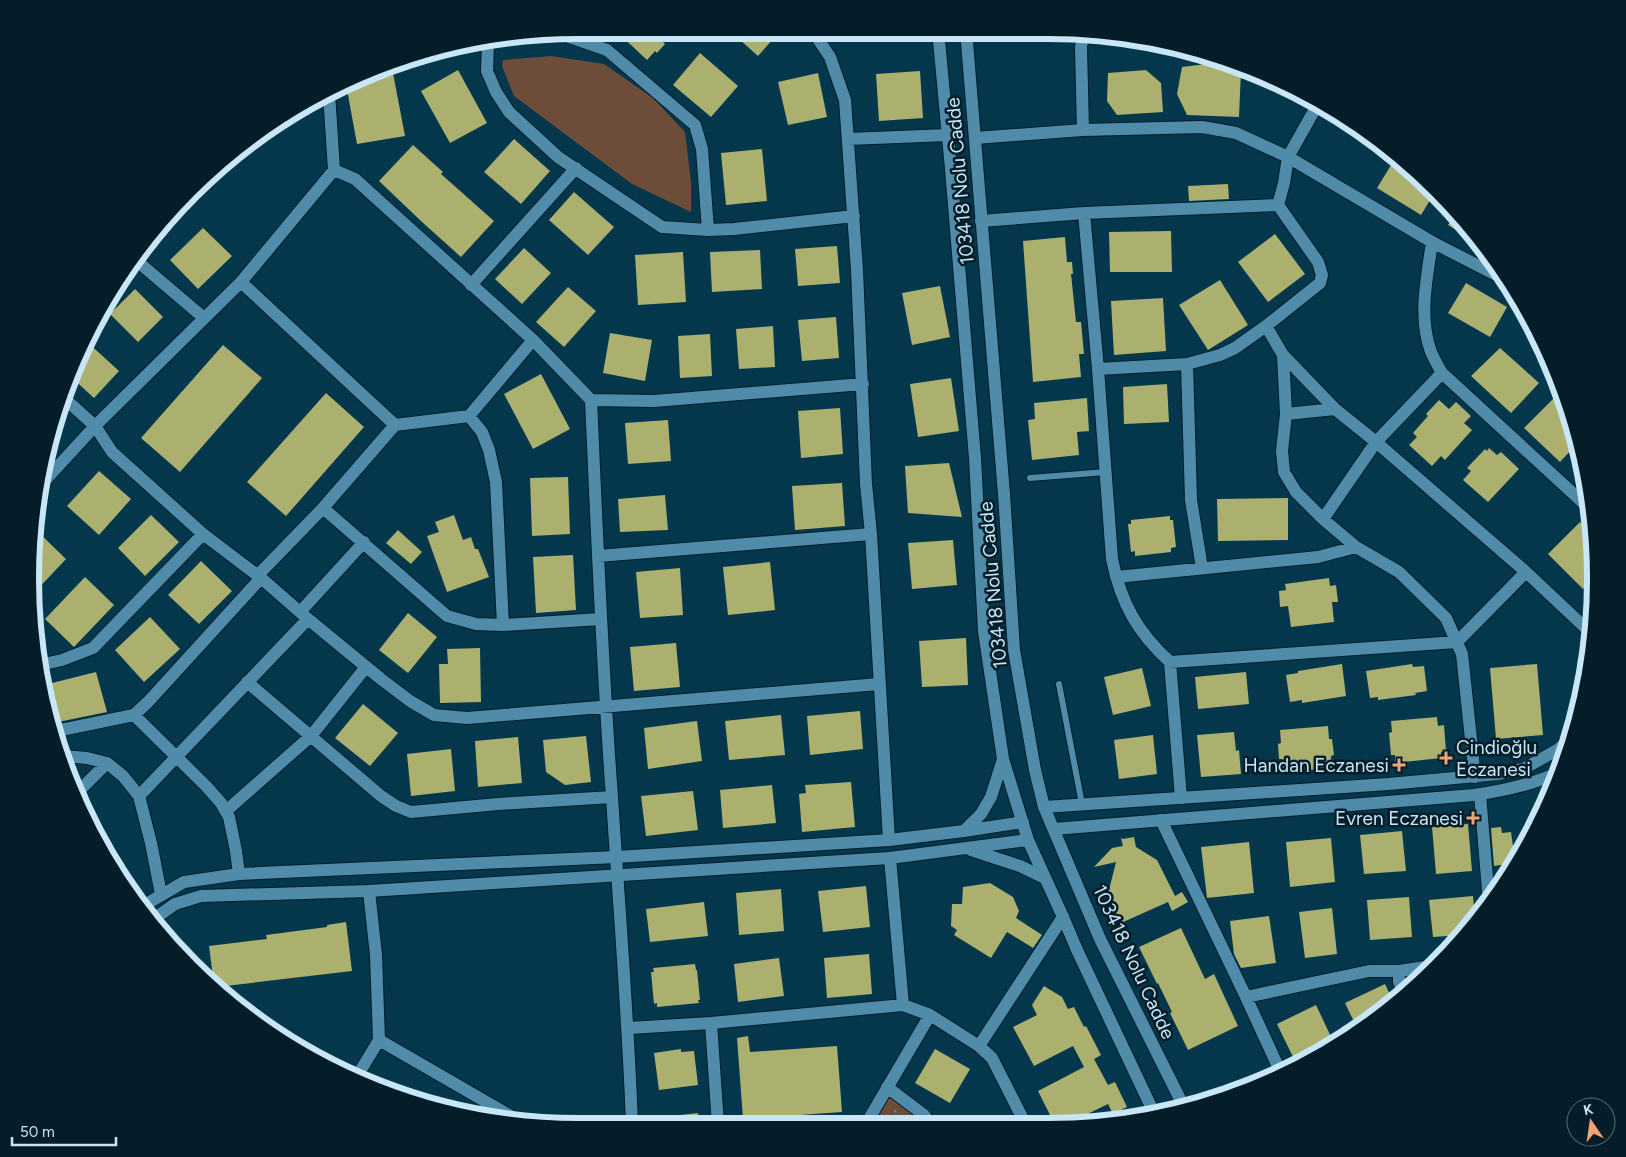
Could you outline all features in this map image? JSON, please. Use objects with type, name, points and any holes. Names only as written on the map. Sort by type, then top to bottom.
[{"type":"street","points":[[576,39],[607,50],[695,125],[702,149],[708,230]]},
{"type":"street","points":[[818,39],[830,57],[845,100],[854,216],[866,484],[871,534],[889,840]]},
{"type":"street","points":[[939,39],[975,458],[984,631],[1003,758],[1028,840],[1077,950],[1152,1108]]},
{"type":"street","name":"103418 Nolu Cadde","points":[[967,39],[1004,494],[1014,650],[1035,770],[1044,807],[1100,938],[1181,1101]]},
{"type":"street","points":[[1082,40],[1083,130]]},
{"type":"street","points":[[488,46],[487,72],[496,92],[509,112],[558,157],[662,227],[708,230],[734,229],[854,216]]},
{"type":"street","points":[[48,477],[95,426],[241,282],[334,170],[329,100]]},
{"type":"street","points":[[1278,206],[1288,157],[1315,110]]},
{"type":"street","points":[[975,138],[1083,130],[1202,127],[1236,133],[1288,157],[1432,242],[1491,272]]},
{"type":"street","points":[[848,139],[948,136]]},
{"type":"street","points":[[471,285],[576,168]]},
{"type":"street","points":[[334,170],[355,179],[533,340],[591,400],[601,619],[629,1028],[632,1118]]},
{"type":"street","points":[[981,221],[1084,213],[1278,206]]},
{"type":"street","points":[[1098,369],[1187,364],[1220,355],[1235,348],[1266,326],[1320,283],[1322,274],[1318,262],[1278,206]]},
{"type":"street","points":[[1084,213],[1112,559],[1116,577],[1134,621],[1151,645],[1170,662],[1181,798]]},
{"type":"street","points":[[1432,242],[1425,290],[1425,322],[1431,351],[1442,373],[1582,502]]},
{"type":"street","points":[[140,264],[204,318]]},
{"type":"street","points":[[241,282],[395,425]]},
{"type":"street","points":[[1266,326],[1283,355],[1335,409],[1376,442],[1526,572],[1585,627]]},
{"type":"street","points":[[61,730],[134,715],[148,702],[323,508],[395,425],[469,416],[533,340]]},
{"type":"street","points":[[1283,355],[1286,414],[1282,451],[1284,472],[1296,492],[1323,519],[1356,547],[1399,572],[1446,618],[1462,654],[1475,777]]},
{"type":"street","points":[[1187,364],[1191,500],[1202,568]]},
{"type":"street","points":[[1323,519],[1376,442],[1442,373]]},
{"type":"street","points":[[591,400],[654,401],[863,384]]},
{"type":"street","points":[[68,402],[95,426],[112,452],[203,534],[259,577],[366,667],[410,701],[434,715],[467,718],[879,684]]},
{"type":"street","points":[[1286,414],[1335,409]]},
{"type":"street","points":[[469,416],[482,432],[486,441],[496,482],[503,625]]},
{"type":"street","points":[[323,508],[447,616],[476,624],[503,625],[601,619]]},
{"type":"street","points":[[46,664],[62,660],[94,648],[203,534]]},
{"type":"street","points":[[598,556],[871,534]]},
{"type":"street","points":[[139,796],[247,682],[364,542]]},
{"type":"street","points":[[1116,577],[1318,557],[1356,547]]},
{"type":"street","points":[[1170,662],[1457,642],[1526,572]]},
{"type":"street","points":[[226,811],[311,736],[366,667]]},
{"type":"street","points":[[247,682],[381,796],[396,806],[411,812],[612,797]]},
{"type":"street","points":[[134,715],[221,803],[229,817],[239,874]]},
{"type":"street","points":[[1044,807],[1475,777],[1525,768],[1560,747]]},
{"type":"street","points":[[69,756],[87,758],[107,764],[123,776],[139,796],[161,894]]},
{"type":"street","points":[[964,831],[981,814],[991,797],[1003,758]]},
{"type":"street","points":[[82,789],[107,764]]},
{"type":"street","points":[[1054,829],[1480,794],[1533,783],[1549,776]]},
{"type":"street","points":[[1480,794],[1488,890]]},
{"type":"street","points":[[1161,820],[1278,1066]]},
{"type":"street","points":[[147,903],[184,882],[239,874],[616,857],[889,840],[1024,822]]},
{"type":"street","points":[[158,916],[175,904],[201,896],[369,891],[890,858],[1028,840]]},
{"type":"street","points":[[967,849],[1020,866],[1045,878]]},
{"type":"street","points":[[890,858],[903,1005]]},
{"type":"street","points":[[360,1072],[378,1040],[376,955],[369,891]]},
{"type":"street","points":[[979,1046],[1063,917]]},
{"type":"street","points":[[1246,997],[1369,971],[1399,971],[1421,968]]},
{"type":"street","points":[[1399,971],[1399,982],[1401,986]]},
{"type":"street","points":[[629,1028],[711,1023],[903,1005],[930,1015],[979,1046],[992,1058],[1022,1118]]},
{"type":"street","points":[[869,1118],[930,1015]]},
{"type":"street","points":[[711,1023],[718,1118]]},
{"type":"street","points":[[378,1040],[507,1114]]},
{"type":"street","points":[[887,1087],[926,1118]]},
{"type":"lane","points":[[1030,478],[1106,472]]},
{"type":"lane","points":[[1059,684],[1082,804]]},
{"type":"shaded area","points":[[551,56],[604,64],[653,98],[685,132],[691,182],[691,212],[632,184],[514,96],[502,66],[503,60]]},
{"type":"shaded area","points":[[892,1098],[917,1118],[874,1118],[884,1100]]},
{"type":"building","points":[[625,39],[660,39],[665,44],[647,60]]},
{"type":"building","points":[[739,39],[773,39],[758,56]]},
{"type":"building","points":[[700,53],[738,86],[711,117],[673,85]]},
{"type":"building","points":[[1209,64],[1241,75],[1239,117],[1187,115],[1177,94],[1182,67]]},
{"type":"building","points":[[458,70],[487,123],[450,143],[421,91]]},
{"type":"building","points":[[1146,70],[1161,83],[1163,112],[1117,115],[1107,101],[1108,73]]},
{"type":"building","points":[[920,71],[923,118],[879,121],[876,74]]},
{"type":"building","points":[[393,73],[405,136],[357,144],[347,91]]},
{"type":"building","points":[[818,73],[827,117],[788,125],[778,82]]},
{"type":"building","points":[[514,139],[550,171],[521,204],[484,172]]},
{"type":"building","points":[[413,145],[443,172],[441,174],[494,221],[461,257],[379,181]]},
{"type":"building","points":[[762,149],[767,201],[726,205],[721,153]]},
{"type":"building","points":[[1392,164],[1431,199],[1421,215],[1377,188]]},
{"type":"building","points":[[1228,184],[1229,199],[1189,201],[1188,186]]},
{"type":"building","points":[[574,192],[614,227],[588,255],[549,220]]},
{"type":"building","points":[[1451,221],[1462,234],[1448,225]]},
{"type":"building","points":[[203,228],[232,256],[198,289],[170,260]]},
{"type":"building","points":[[1171,231],[1172,272],[1110,272],[1109,232]]},
{"type":"building","points":[[1275,234],[1305,274],[1268,302],[1238,262]]},
{"type":"building","points":[[1065,237],[1067,262],[1072,262],[1073,274],[1071,274],[1076,322],[1081,322],[1084,354],[1079,354],[1081,377],[1033,382],[1023,241]]},
{"type":"building","points":[[837,246],[840,283],[798,286],[795,249]]},
{"type":"building","points":[[524,248],[551,273],[522,304],[495,279]]},
{"type":"building","points":[[760,250],[762,289],[712,292],[710,252]]},
{"type":"building","points":[[683,252],[686,302],[638,305],[635,255]]},
{"type":"building","points":[[1220,280],[1248,325],[1208,350],[1179,305]]},
{"type":"building","points":[[1466,283],[1507,307],[1490,337],[1448,313]]},
{"type":"building","points":[[940,286],[950,337],[912,345],[902,293]]},
{"type":"building","points":[[568,287],[596,311],[564,347],[536,322]]},
{"type":"building","points":[[135,289],[163,317],[138,342],[110,314]]},
{"type":"building","points":[[1163,298],[1166,351],[1114,355],[1111,301]]},
{"type":"building","points":[[836,317],[839,358],[802,361],[798,320]]},
{"type":"building","points":[[773,326],[775,367],[739,369],[736,329]]},
{"type":"building","points":[[610,333],[652,340],[645,381],[603,373]]},
{"type":"building","points":[[710,334],[712,376],[680,378],[678,336]]},
{"type":"building","points":[[223,345],[262,378],[180,472],[141,438]]},
{"type":"building","points":[[91,346],[119,371],[94,398],[76,382]]},
{"type":"building","points":[[1500,348],[1539,383],[1511,413],[1471,376]]},
{"type":"building","points":[[541,374],[570,429],[533,449],[504,394]]},
{"type":"building","points":[[951,378],[959,431],[918,437],[910,384]]},
{"type":"building","points":[[1167,384],[1169,422],[1124,424],[1123,387]]},
{"type":"building","points":[[326,393],[364,427],[286,516],[247,482]]},
{"type":"building","points":[[1555,397],[1571,450],[1560,462],[1524,428]]},
{"type":"building","points":[[1087,398],[1089,431],[1077,432],[1079,455],[1032,460],[1028,420],[1035,419],[1034,403]]},
{"type":"building","points":[[1439,400],[1449,409],[1456,402],[1471,416],[1464,423],[1472,430],[1445,460],[1441,456],[1432,466],[1409,445],[1417,437],[1413,433],[1428,416],[1426,414]]},
{"type":"building","points":[[840,408],[843,454],[801,458],[798,411]]},
{"type":"building","points":[[668,420],[671,461],[628,464],[625,423]]},
{"type":"building","points":[[1489,448],[1497,455],[1501,452],[1519,469],[1488,502],[1463,480],[1471,471],[1467,468],[1485,449],[1487,451]]},
{"type":"building","points":[[949,463],[962,517],[908,513],[905,466]]},
{"type":"building","points":[[99,471],[131,499],[99,535],[67,506]]},
{"type":"building","points":[[568,477],[570,534],[532,536],[530,478]]},
{"type":"building","points":[[842,483],[845,526],[795,530],[792,486]]},
{"type":"building","points":[[665,495],[668,530],[620,532],[618,499]]},
{"type":"building","points":[[1288,498],[1288,540],[1218,541],[1217,499]]},
{"type":"building","points":[[151,515],[179,542],[145,576],[118,548]]},
{"type":"building","points":[[454,515],[463,540],[471,537],[489,577],[447,592],[427,536],[439,532],[435,522]]},
{"type":"building","points":[[1170,516],[1170,520],[1173,520],[1176,547],[1171,548],[1171,552],[1135,556],[1135,551],[1131,552],[1128,524],[1131,524],[1131,520]]},
{"type":"building","points":[[1580,522],[1585,527],[1587,586],[1583,589],[1548,554]]},
{"type":"building","points":[[398,530],[422,552],[411,564],[386,543]]},
{"type":"building","points":[[41,535],[66,559],[39,587]]},
{"type":"building","points":[[953,540],[957,585],[912,589],[908,543]]},
{"type":"building","points":[[573,555],[576,610],[536,613],[533,557]]},
{"type":"building","points":[[201,561],[232,591],[199,624],[168,595]]},
{"type":"building","points":[[770,562],[775,610],[728,615],[723,567]]},
{"type":"building","points":[[680,568],[683,615],[640,618],[636,572]]},
{"type":"building","points":[[85,577],[114,605],[74,647],[45,619]]},
{"type":"building","points":[[1329,578],[1330,586],[1336,585],[1338,602],[1332,602],[1334,622],[1291,627],[1288,606],[1280,607],[1279,591],[1286,590],[1285,584]]},
{"type":"building","points":[[408,613],[437,637],[408,673],[379,650]]},
{"type":"building","points":[[150,617],[180,649],[144,682],[115,650]]},
{"type":"building","points":[[966,638],[968,685],[922,687],[919,641]]},
{"type":"building","points":[[676,643],[680,687],[634,691],[630,647]]},
{"type":"building","points":[[480,648],[481,702],[440,703],[439,664],[448,664],[447,649]]},
{"type":"building","points":[[1342,664],[1346,696],[1302,703],[1302,700],[1290,702],[1286,675],[1298,673],[1298,671]]},
{"type":"building","points":[[1412,664],[1413,667],[1424,666],[1427,691],[1415,693],[1416,695],[1378,700],[1378,697],[1370,698],[1366,671]]},
{"type":"building","points":[[1537,664],[1543,735],[1496,739],[1490,668]]},
{"type":"building","points":[[1142,668],[1151,706],[1113,715],[1104,677]]},
{"type":"building","points":[[96,672],[107,712],[58,722],[49,684]]},
{"type":"building","points":[[1246,672],[1249,704],[1198,709],[1195,677]]},
{"type":"building","points":[[363,704],[398,733],[370,766],[335,738]]},
{"type":"building","points":[[860,711],[863,749],[810,755],[807,716]]},
{"type":"building","points":[[781,715],[785,755],[729,760],[725,721]]},
{"type":"building","points":[[1437,717],[1438,726],[1444,725],[1446,751],[1441,752],[1441,758],[1395,763],[1395,755],[1391,755],[1389,733],[1392,732],[1391,721]]},
{"type":"building","points":[[697,721],[702,761],[648,769],[644,728]]},
{"type":"building","points":[[1328,726],[1329,739],[1332,739],[1334,755],[1331,756],[1332,768],[1284,772],[1282,759],[1279,759],[1278,744],[1281,743],[1280,730]]},
{"type":"building","points":[[1234,732],[1236,751],[1239,750],[1241,774],[1201,777],[1197,735]]},
{"type":"building","points":[[1153,735],[1157,774],[1119,779],[1114,740]]},
{"type":"building","points":[[586,736],[591,782],[565,785],[546,772],[543,740]]},
{"type":"building","points":[[518,737],[522,783],[478,787],[475,741]]},
{"type":"building","points":[[451,749],[455,791],[411,796],[407,754]]},
{"type":"building","points":[[851,782],[855,827],[802,832],[799,794],[806,793],[805,785]]},
{"type":"building","points":[[772,785],[776,823],[723,828],[720,790]]},
{"type":"building","points":[[693,791],[698,830],[646,836],[641,796]]},
{"type":"building","points":[[1468,824],[1472,871],[1436,874],[1432,827]]},
{"type":"building","points":[[1501,827],[1502,833],[1511,832],[1514,850],[1505,864],[1494,866],[1491,828]]},
{"type":"building","points":[[1402,831],[1406,871],[1364,874],[1360,835]]},
{"type":"building","points":[[1134,837],[1136,847],[1157,860],[1175,896],[1182,892],[1188,902],[1172,911],[1168,902],[1121,923],[1106,891],[1109,890],[1116,862],[1094,867],[1112,848],[1123,846],[1121,838]]},
{"type":"building","points":[[1331,838],[1335,882],[1290,887],[1286,842]]},
{"type":"building","points":[[1249,842],[1254,893],[1207,898],[1201,847]]},
{"type":"building","points":[[990,883],[1013,897],[1019,911],[1016,918],[1042,935],[1033,948],[1007,932],[991,958],[954,935],[957,930],[951,926],[952,904],[962,904],[963,887]]},
{"type":"building","points":[[866,886],[870,927],[823,932],[818,891]]},
{"type":"building","points":[[781,889],[784,931],[739,935],[736,893]]},
{"type":"building","points":[[1473,896],[1474,909],[1451,936],[1433,937],[1429,900]]},
{"type":"building","points":[[1409,897],[1412,937],[1370,940],[1367,900]]},
{"type":"building","points":[[704,902],[708,936],[650,942],[646,909]]},
{"type":"building","points":[[1332,908],[1337,954],[1305,958],[1299,912]]},
{"type":"building","points":[[1269,916],[1276,963],[1241,968],[1234,954],[1230,921]]},
{"type":"building","points":[[346,922],[352,971],[225,986],[213,974],[209,946],[267,939],[266,935],[327,927],[327,925]]},
{"type":"building","points":[[1181,928],[1205,979],[1214,974],[1238,1026],[1188,1050],[1170,1013],[1172,1012],[1139,947]]},
{"type":"building","points":[[869,954],[872,994],[827,998],[824,958]]},
{"type":"building","points":[[779,958],[784,996],[738,1002],[734,964]]},
{"type":"building","points":[[695,964],[699,1003],[657,1007],[657,1003],[654,1004],[651,972],[654,972],[653,968]]},
{"type":"building","points":[[1385,984],[1390,995],[1354,1022],[1345,1003]]},
{"type":"building","points":[[1044,986],[1062,997],[1068,1009],[1074,1007],[1101,1055],[1094,1059],[1108,1085],[1115,1082],[1127,1107],[1113,1114],[1108,1104],[1081,1117],[1051,1118],[1038,1091],[1084,1067],[1073,1046],[1034,1066],[1013,1027],[1037,1015],[1032,1005]]},
{"type":"building","points":[[1316,1005],[1331,1037],[1294,1059],[1277,1024]]},
{"type":"building","points":[[748,1036],[750,1052],[837,1046],[842,1112],[743,1118],[737,1038]]},
{"type":"building","points":[[681,1049],[681,1052],[694,1051],[698,1085],[659,1090],[654,1053]]},
{"type":"building","points":[[935,1049],[970,1069],[950,1103],[915,1083]]},
{"type":"building","points":[[698,1113],[699,1118],[654,1118]]},
{"type":"place","name":"Cindioğlu Eczanesi","points":[[1446,758]]},
{"type":"place","name":"Handan Eczanesi","points":[[1399,765]]},
{"type":"place","name":"Evren Eczanesi","points":[[1473,818]]}]
